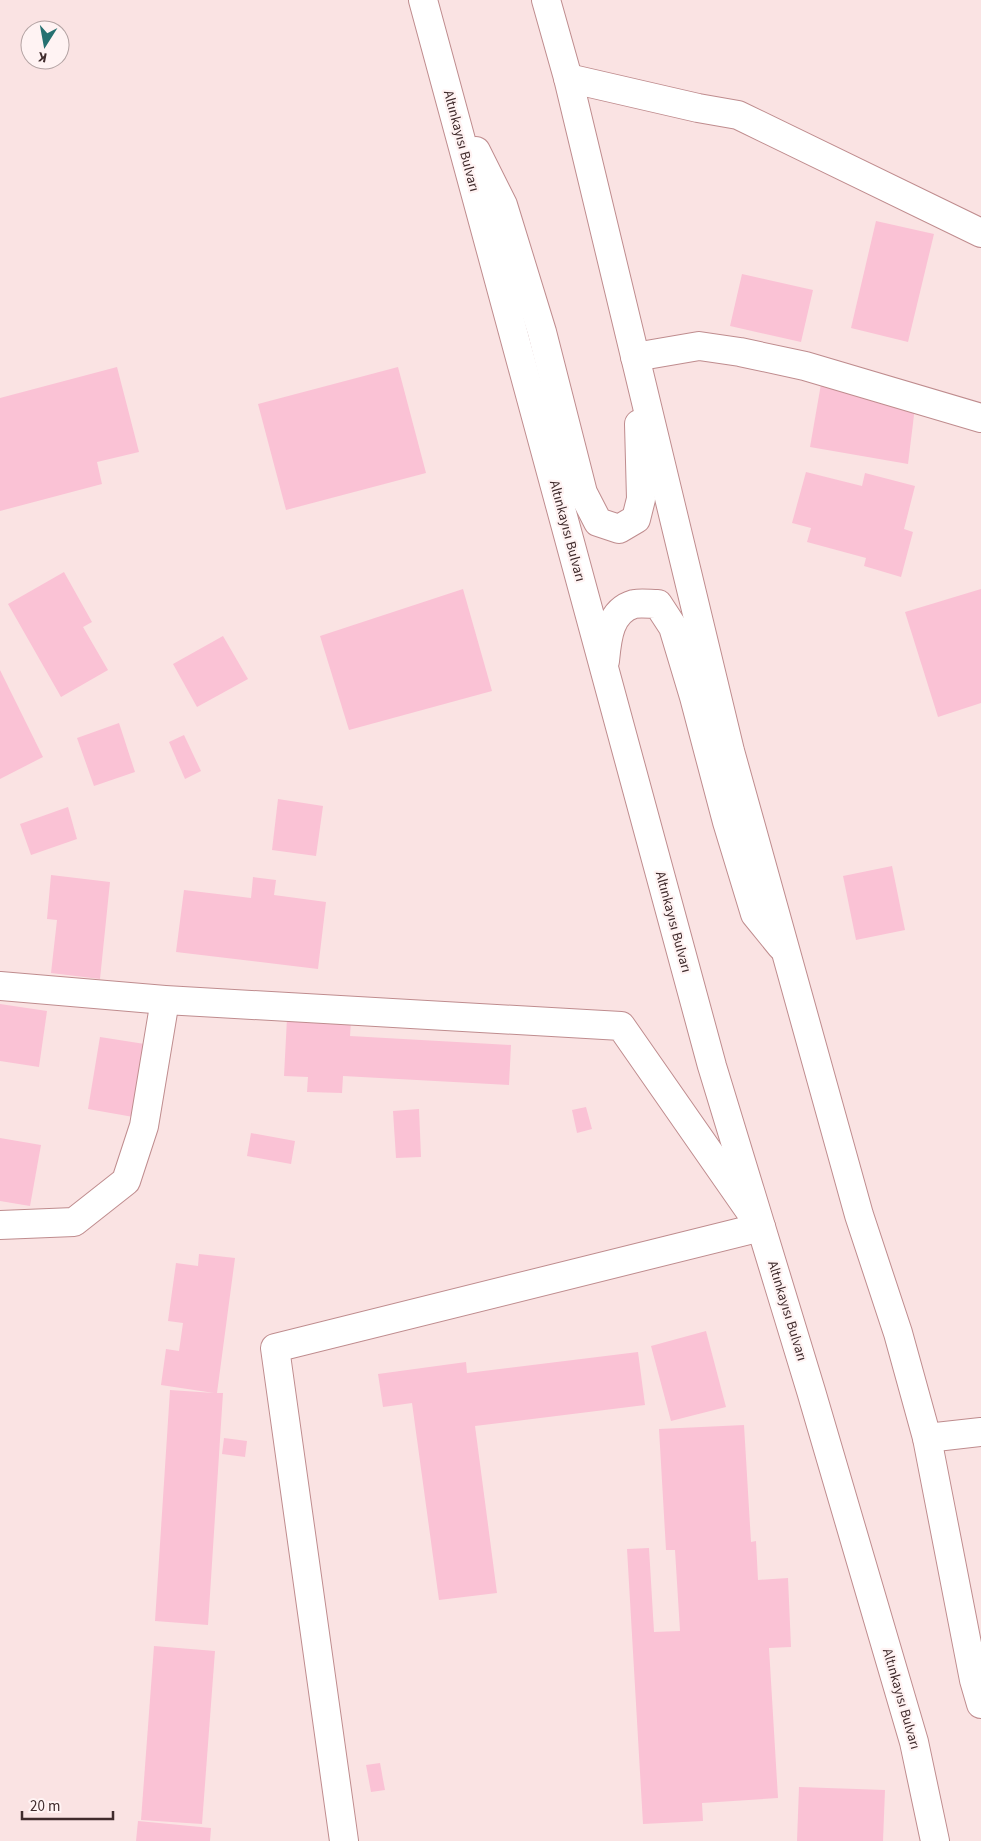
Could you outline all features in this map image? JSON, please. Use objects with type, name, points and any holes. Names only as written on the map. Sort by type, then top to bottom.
[{"type":"main road","name":"Altınkayısı Bulvarı","points":[[423,0],[712,1066],[812,1391],[914,1742],[935,1841]]},
{"type":"main road","points":[[546,0],[568,78],[730,751],[789,955],[859,1215],[898,1334],[927,1438],[974,1680],[981,1704]]},
{"type":"main road","points":[[568,78],[698,108],[738,115],[981,233]]},
{"type":"main road","points":[[449,98],[503,206],[542,332],[583,493],[598,522],[618,529],[636,519],[641,499],[635,358]]},
{"type":"main road","points":[[635,358],[700,346],[740,352],[805,366],[981,418]]},
{"type":"main road","points":[[604,669],[607,634],[618,614],[633,604],[658,604],[673,627],[754,914],[789,955]]},
{"type":"main road","points":[[0,986],[165,1000],[620,1026],[761,1227],[275,1348],[344,1841]]},
{"type":"main road","points":[[0,1225],[74,1222],[126,1182],[144,1126],[165,1000]]},
{"type":"main road","points":[[927,1438],[981,1432]]},
{"type":"building","points":[[876,221],[934,234],[908,342],[851,328]]},
{"type":"building","points":[[742,274],[813,290],[801,342],[730,326]]},
{"type":"building","points":[[117,367],[139,452],[97,462],[102,484],[0,511],[0,398]]},
{"type":"building","points":[[398,367],[426,473],[286,510],[258,404]]},
{"type":"building","points":[[821,384],[915,407],[908,464],[810,447]]},
{"type":"building","points":[[806,472],[862,486],[865,473],[915,486],[904,529],[913,532],[901,577],[864,566],[866,558],[807,542],[811,528],[792,523]]},
{"type":"building","points":[[64,572],[92,622],[83,627],[108,670],[61,697],[8,604]]},
{"type":"building","points":[[463,589],[492,691],[349,730],[320,636]]},
{"type":"building","points":[[981,589],[981,703],[938,717],[905,612]]},
{"type":"building","points":[[223,636],[248,679],[197,707],[173,664]]},
{"type":"building","points":[[0,670],[43,757],[0,779]]},
{"type":"building","points":[[119,723],[135,772],[94,786],[77,738]]},
{"type":"building","points":[[184,735],[201,771],[185,779],[169,742]]},
{"type":"building","points":[[278,799],[323,806],[316,856],[272,850]]},
{"type":"building","points":[[68,807],[77,839],[31,855],[20,824]]},
{"type":"building","points":[[892,866],[905,930],[856,940],[843,876]]},
{"type":"building","points":[[51,875],[110,882],[100,979],[51,973],[57,920],[47,919]]},
{"type":"building","points":[[253,877],[276,880],[274,895],[326,902],[318,969],[176,952],[184,890],[251,898]]},
{"type":"building","points":[[0,1004],[47,1011],[39,1067],[0,1061]]},
{"type":"building","points":[[287,1018],[351,1021],[350,1036],[511,1045],[509,1085],[343,1076],[342,1093],[307,1092],[308,1077],[284,1076]]},
{"type":"building","points":[[100,1037],[151,1045],[139,1118],[88,1109]]},
{"type":"building","points":[[586,1107],[592,1129],[577,1133],[572,1110]]},
{"type":"building","points":[[419,1109],[421,1157],[396,1158],[393,1111]]},
{"type":"building","points":[[251,1133],[295,1141],[291,1164],[247,1156]]},
{"type":"building","points":[[0,1138],[41,1145],[30,1206],[0,1201]]},
{"type":"building","points":[[199,1254],[235,1258],[217,1393],[223,1393],[208,1625],[155,1621],[170,1390],[214,1393],[161,1385],[166,1349],[179,1351],[183,1323],[168,1321],[176,1263],[198,1266]]},
{"type":"building","points":[[706,1331],[726,1407],[671,1421],[651,1346]]},
{"type":"building","points":[[638,1352],[645,1405],[475,1426],[497,1593],[439,1600],[412,1403],[383,1407],[378,1374],[466,1362],[467,1373]]},
{"type":"building","points":[[744,1425],[751,1542],[756,1541],[758,1580],[788,1578],[791,1647],[769,1648],[778,1798],[702,1803],[703,1821],[643,1824],[627,1549],[649,1548],[654,1632],[680,1631],[675,1550],[666,1550],[659,1429]]},
{"type":"building","points":[[224,1438],[247,1441],[245,1457],[222,1454]]},
{"type":"building","points":[[154,1646],[215,1651],[202,1824],[141,1820]]},
{"type":"building","points":[[380,1763],[385,1790],[371,1792],[366,1765]]},
{"type":"building","points":[[799,1787],[885,1790],[883,1841],[797,1841]]},
{"type":"building","points":[[138,1821],[211,1828],[210,1841],[136,1841]]}]
